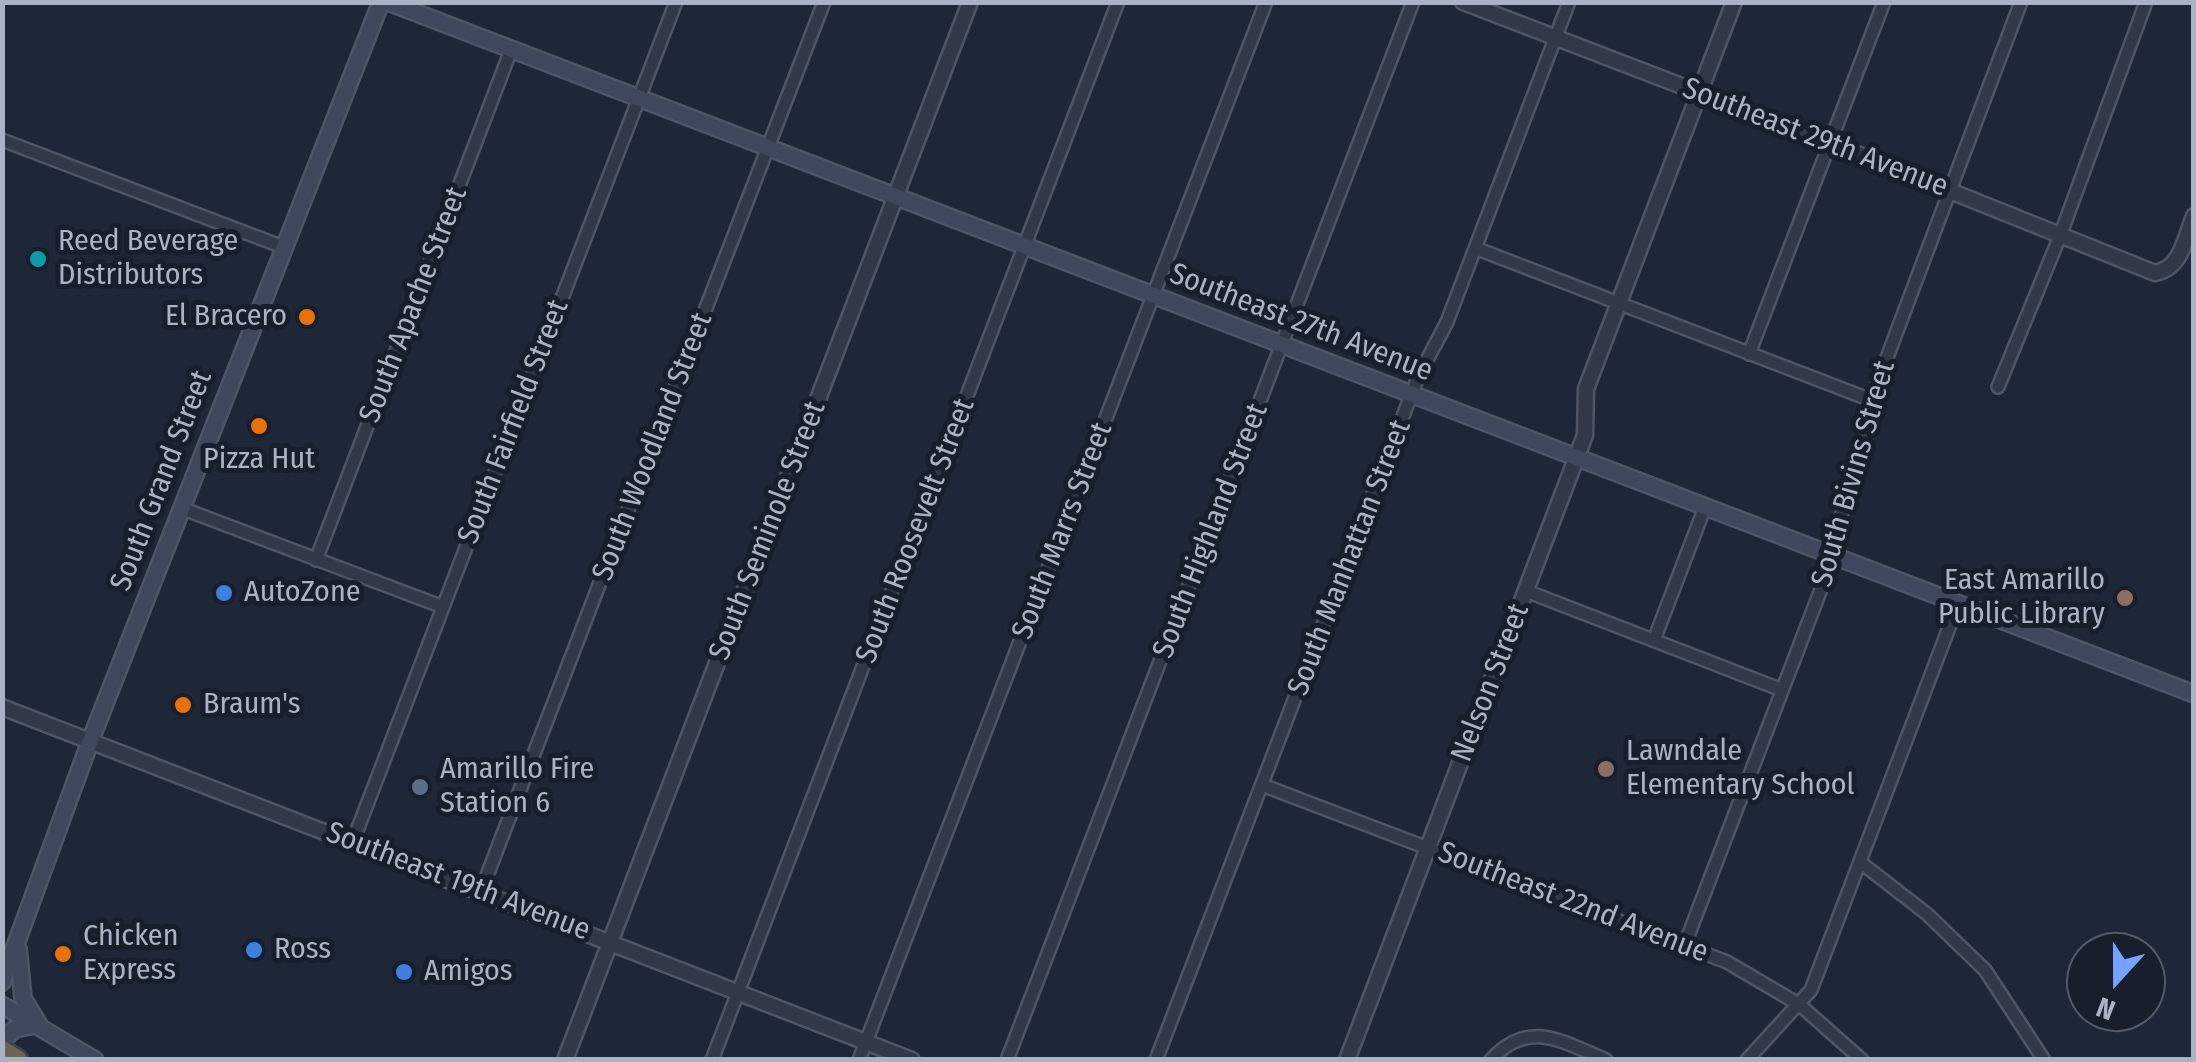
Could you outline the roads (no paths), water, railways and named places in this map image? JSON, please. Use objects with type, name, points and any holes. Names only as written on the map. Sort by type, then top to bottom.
[{"type":"highway","points":[[2,1051],[17,1060]]},
{"type":"main road","name":"Southeast 27th Avenue","points":[[385,2],[2194,694]]},
{"type":"main road","name":"South Grand Street","points":[[2,982],[90,740],[283,247],[385,2]]},
{"type":"main road","points":[[414,2],[427,17]]},
{"type":"main road","points":[[10,953],[23,998],[38,1027]]},
{"type":"main road","points":[[2,1005],[95,1060]]},
{"type":"main road","points":[[9,1034],[38,1027]]},
{"type":"street","name":"South Fairfield Street","points":[[353,841],[676,2]]},
{"type":"street","name":"South Woodland Street","points":[[482,891],[824,2]]},
{"type":"street","name":"South Seminole Street","points":[[564,1060],[970,2]]},
{"type":"street","name":"South Roosevelt Street","points":[[712,1060],[1118,2]]},
{"type":"street","name":"South Marrs Street","points":[[859,1060],[1266,2]]},
{"type":"street","name":"South Highland Street","points":[[1008,1060],[1413,2]]},
{"type":"street","name":"Southeast 29th Avenue","points":[[1462,2],[2156,273],[2166,271],[2176,262],[2194,216]]},
{"type":"street","name":"South Manhattan Street","points":[[1156,1060],[1569,2]]},
{"type":"street","name":"Nelson Street","points":[[1347,1060],[1576,458],[1587,421],[1586,389],[1734,2]]},
{"type":"street","points":[[1749,354],[1884,2]]},
{"type":"street","name":"South Bivins Street","points":[[1685,944],[1823,584],[1833,537],[1863,457],[1872,400],[2021,2]]},
{"type":"street","points":[[1998,387],[2060,236],[2146,2]]},
{"type":"street","name":"South Apache Street","points":[[316,560],[511,50]]},
{"type":"street","points":[[2,140],[283,247]]},
{"type":"street","points":[[1475,248],[1872,400]]},
{"type":"street","points":[[1654,640],[1705,507]]},
{"type":"street","points":[[181,508],[442,608]]},
{"type":"street","points":[[1526,590],[1782,690]]},
{"type":"street","points":[[1747,1060],[1811,990],[1958,604]]},
{"type":"street","name":"Southeast 19th Avenue","points":[[2,708],[912,1060]]},
{"type":"street","name":"Southeast 22nd Avenue","points":[[1262,785],[1728,962],[1800,1004],[1862,1060]]},
{"type":"street","points":[[1860,862],[1926,914],[1985,970],[2044,1060]]},
{"type":"street","points":[[1491,1060],[1512,1042],[1538,1036],[1559,1040],[1606,1060]]},
{"type":"place","name":"Reed Beverage Distributors","points":[[38,259]]},
{"type":"place","name":"El Bracero","points":[[307,317]]},
{"type":"place","name":"Pizza Hut","points":[[259,426]]},
{"type":"place","name":"AutoZone","points":[[224,593]]},
{"type":"place","name":"East Amarillo Public Library","points":[[2125,598]]},
{"type":"place","name":"Braum's","points":[[183,705]]},
{"type":"place","name":"Lawndale Elementary School","points":[[1606,769]]},
{"type":"place","name":"Amarillo Fire Station 6","points":[[420,787]]},
{"type":"place","name":"Ross","points":[[254,950]]},
{"type":"place","name":"Chicken Express","points":[[63,954]]},
{"type":"place","name":"Amigos","points":[[404,972]]}]
